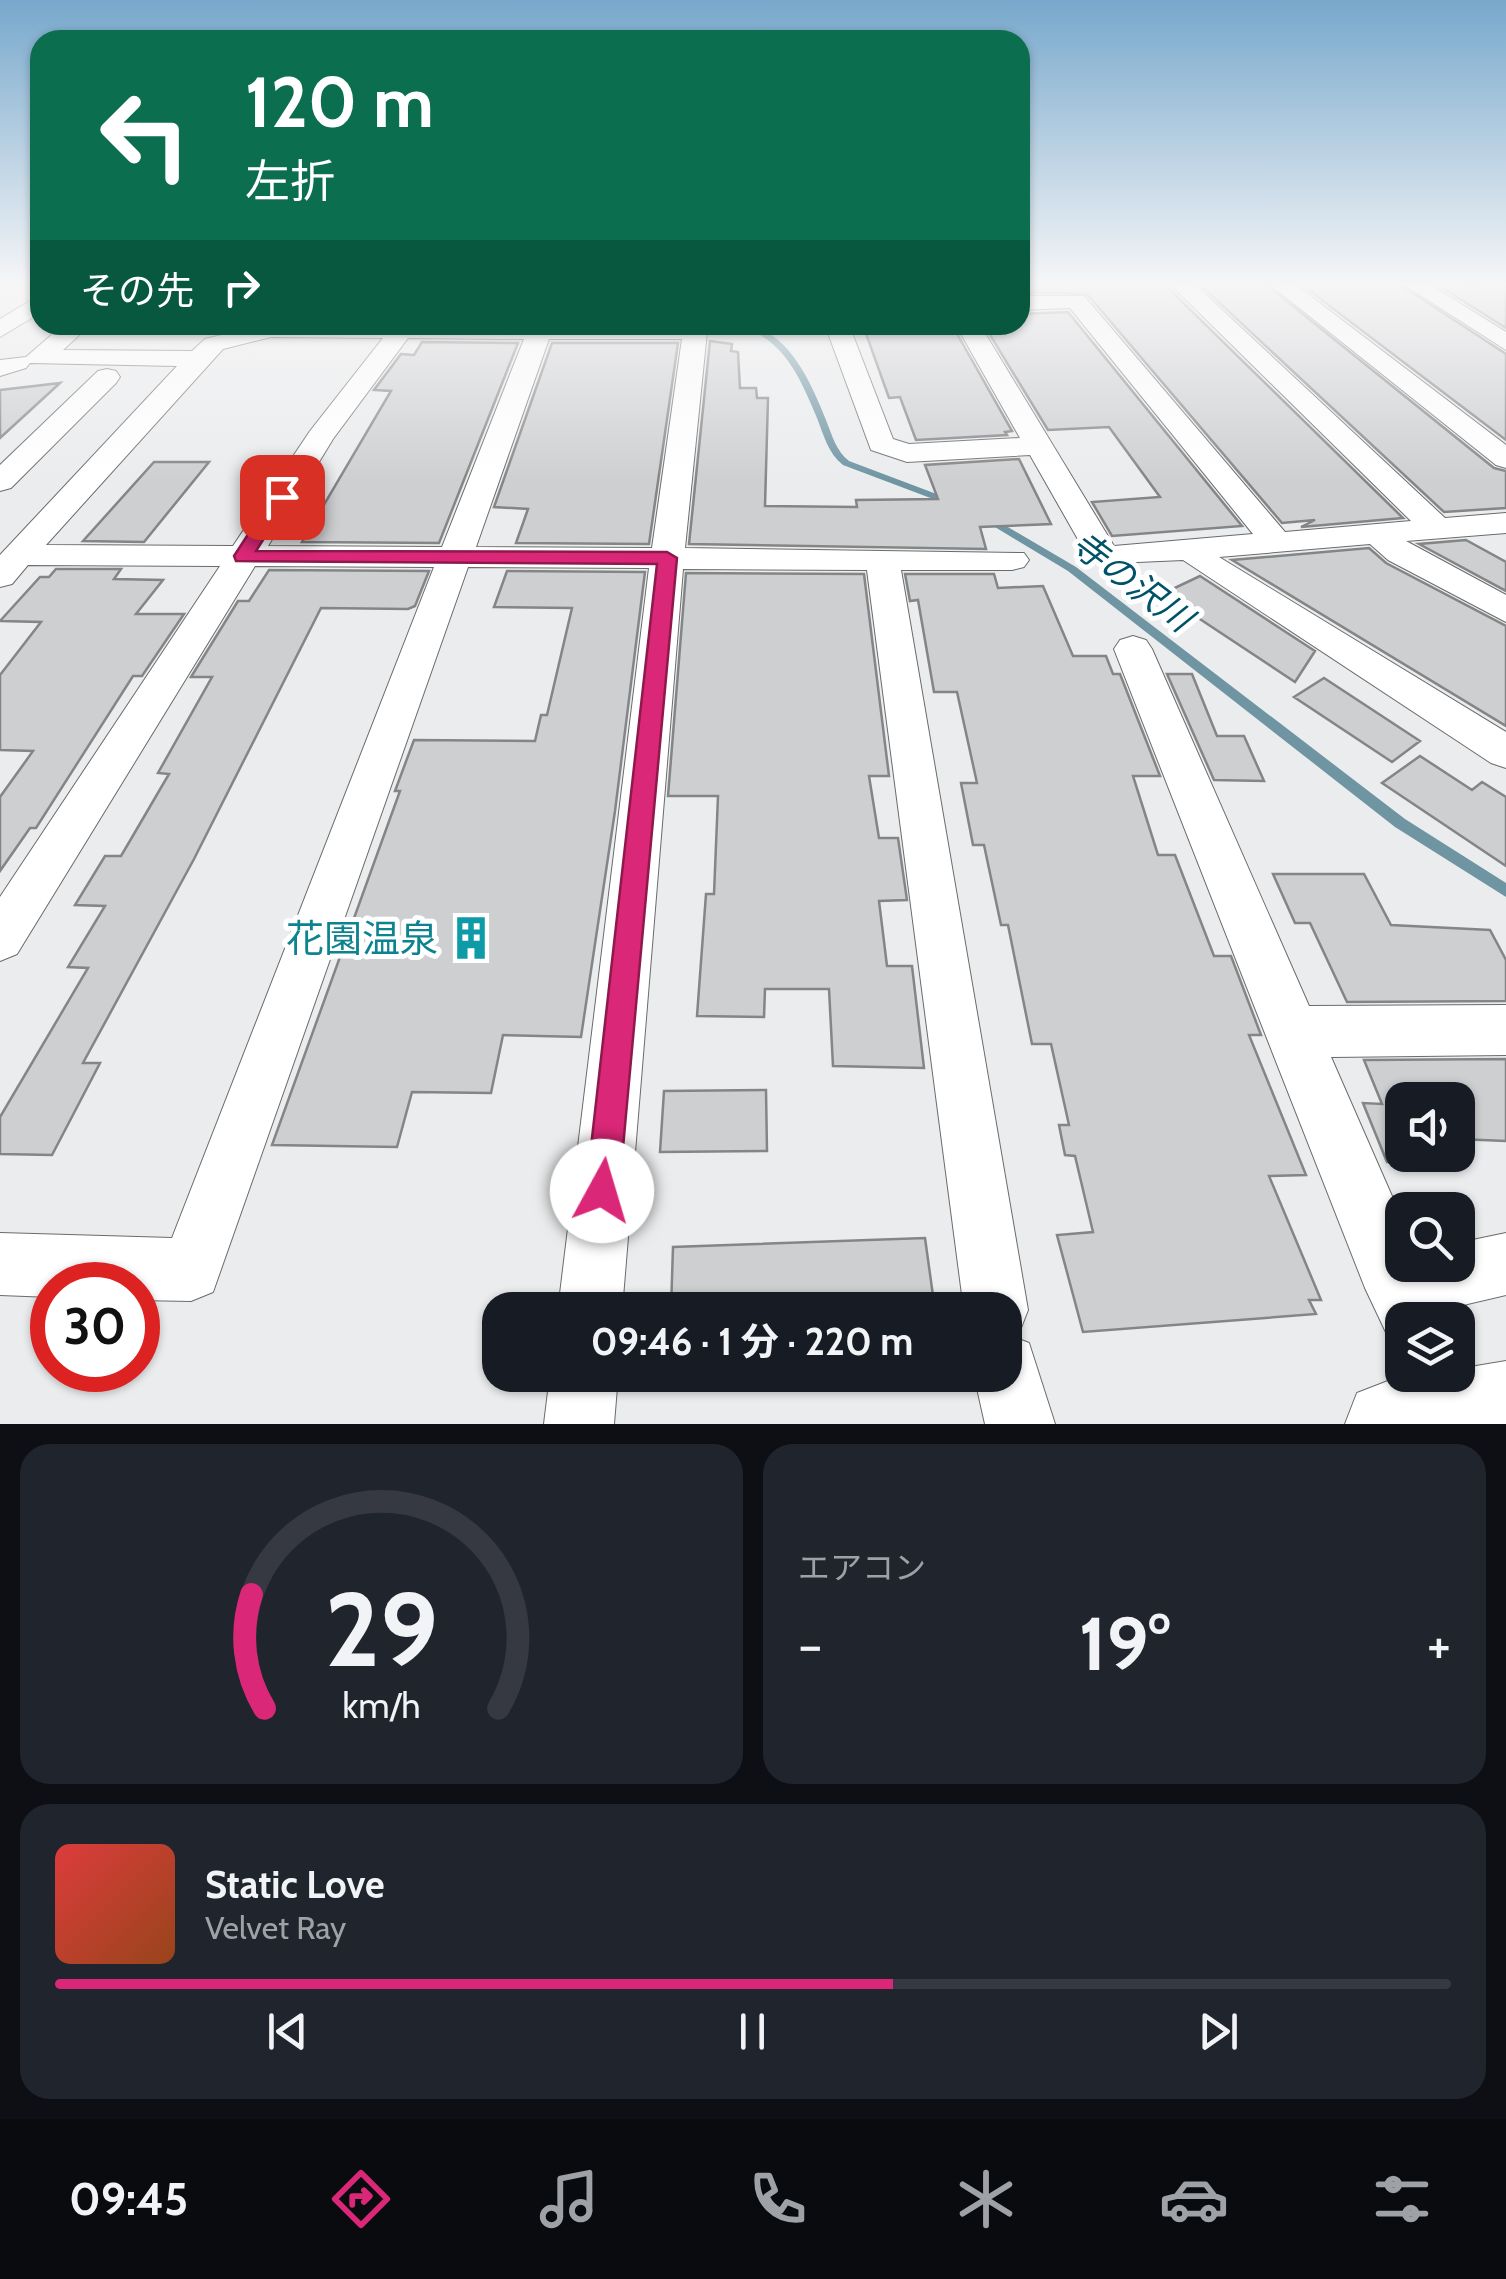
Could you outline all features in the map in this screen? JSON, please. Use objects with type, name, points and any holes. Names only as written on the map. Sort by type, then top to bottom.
[{"type":"street","points":[[49,348],[38,357],[198,359]]},
{"type":"street","points":[[10,566],[209,348]]},
{"type":"street","points":[[0,940],[320,437],[387,348]]},
{"type":"street","points":[[0,1264],[190,1270],[533,348]]},
{"type":"street","points":[[592,1292],[667,558],[693,348]]},
{"type":"street","points":[[846,348],[881,444],[908,453],[1041,446]]},
{"type":"street","points":[[982,348],[1104,557],[1506,523]]},
{"type":"street","points":[[1115,348],[1276,543]]},
{"type":"street","points":[[1248,348],[1436,528]]},
{"type":"street","points":[[1364,348],[1506,459]]},
{"type":"street","points":[[0,482],[107,378]]},
{"type":"street","points":[[23,459],[89,459]]},
{"type":"street","points":[[1377,533],[1400,553],[1506,610]]},
{"type":"street","points":[[1192,550],[1204,563],[1506,752]]},
{"type":"street","points":[[10,566],[243,556],[1012,560]]},
{"type":"street","points":[[882,558],[993,1292]]},
{"type":"street","points":[[1132,649],[1405,1302]]},
{"type":"street","points":[[1293,1032],[1506,1030]]},
{"type":"street","points":[[1411,1302],[1506,1264]]},
{"type":"street","points":[[578,1424],[582,1392]]},
{"type":"street","points":[[1012,1392],[1020,1424]]},
{"type":"building","points":[[418,348],[516,348],[439,543],[302,542],[391,391],[374,390],[401,354],[414,355]]},
{"type":"building","points":[[550,348],[677,348],[649,544],[516,543],[528,509],[494,507]]},
{"type":"building","points":[[709,348],[738,352],[740,388],[756,388],[757,398],[768,398],[765,506],[857,507],[856,500],[938,499],[925,465],[1019,459],[1051,524],[980,527],[986,549],[689,544]]},
{"type":"building","points":[[871,348],[965,348],[1012,431],[1005,432],[1007,435],[916,440],[900,397],[889,398]]},
{"type":"building","points":[[998,348],[1098,348],[1242,526],[1112,536],[1092,502],[1160,497],[1109,427],[1048,430]]},
{"type":"building","points":[[1133,348],[1230,348],[1403,518],[1301,527],[1315,520],[1282,523]]},
{"type":"building","points":[[1268,348],[1346,348],[1494,468],[1506,471],[1506,508],[1444,512]]},
{"type":"building","points":[[1385,348],[1498,348],[1506,354],[1506,440]]},
{"type":"building","points":[[60,383],[0,438],[0,390]]},
{"type":"building","points":[[154,462],[209,462],[144,542],[83,541]]},
{"type":"building","points":[[1466,540],[1506,562],[1506,591],[1419,544]]},
{"type":"building","points":[[1369,548],[1386,563],[1506,626],[1506,726],[1232,560]]},
{"type":"building","points":[[56,569],[121,569],[114,579],[163,580],[136,614],[184,614],[142,676],[133,676],[36,828],[30,828],[0,871],[0,797],[33,751],[0,750],[0,675],[41,622],[0,621],[40,577],[49,577]]},
{"type":"building","points":[[269,570],[429,571],[415,606],[408,609],[321,608],[194,859],[83,1063],[100,1063],[52,1155],[0,1154],[0,1117],[88,968],[68,967],[105,906],[75,905],[105,856],[121,856],[169,774],[158,773],[212,677],[191,677],[238,601],[249,601]]},
{"type":"building","name":"花園温泉","points":[[507,571],[645,572],[581,1037],[503,1035],[491,1093],[412,1092],[397,1147],[272,1145],[400,791],[395,791],[414,740],[535,741],[541,715],[547,715],[572,608],[494,607]]},
{"type":"building","points":[[686,573],[864,574],[889,776],[869,776],[879,838],[898,838],[907,900],[879,901],[887,966],[912,966],[924,1068],[833,1066],[829,989],[765,989],[764,1017],[697,1016],[706,894],[714,894],[718,796],[668,796]]},
{"type":"building","points":[[905,574],[994,574],[998,588],[1043,586],[1073,656],[1106,656],[1113,674],[1120,674],[1160,776],[1133,776],[1158,855],[1175,855],[1214,956],[1231,956],[1261,1035],[1249,1035],[1306,1175],[1269,1176],[1321,1300],[1309,1300],[1316,1314],[1083,1332],[1057,1235],[1093,1232],[1075,1156],[1065,1155],[1059,1125],[1069,1125],[1051,1044],[1032,1044],[1008,925],[1001,925],[984,845],[973,845],[961,783],[977,783],[957,692],[934,692],[918,600],[910,601]]},
{"type":"building","points":[[1200,576],[1315,651],[1295,682],[1162,594]]},
{"type":"building","points":[[1167,674],[1192,674],[1217,736],[1244,736],[1264,781],[1214,780]]},
{"type":"building","points":[[1324,678],[1420,741],[1392,762],[1294,697]]},
{"type":"building","points":[[1420,756],[1472,790],[1482,782],[1506,797],[1506,866],[1382,783]]},
{"type":"building","points":[[1273,874],[1364,874],[1391,925],[1490,930],[1506,960],[1506,1001],[1347,1002],[1310,923],[1295,923]]},
{"type":"building","points":[[1506,1059],[1506,1141],[1475,1140],[1475,1082],[1385,1082],[1385,1157],[1363,1103],[1382,1104],[1364,1060]]},
{"type":"building","points":[[766,1090],[767,1151],[660,1152],[664,1091]]},
{"type":"building","points":[[925,1238],[932,1292],[672,1292],[673,1247]]},
{"type":"waterway","name":"寺の沢川","points":[[781,348],[803,377],[836,455],[846,463],[952,503]]},
{"type":"waterway","name":"寺の沢川","points":[[989,519],[1072,569],[1400,823],[1506,891]]},
{"type":"place","name":"花園温泉","points":[[471,938]]},
{"type":"route","points":[[282,497],[243,556],[667,558],[602,1191]]}]
